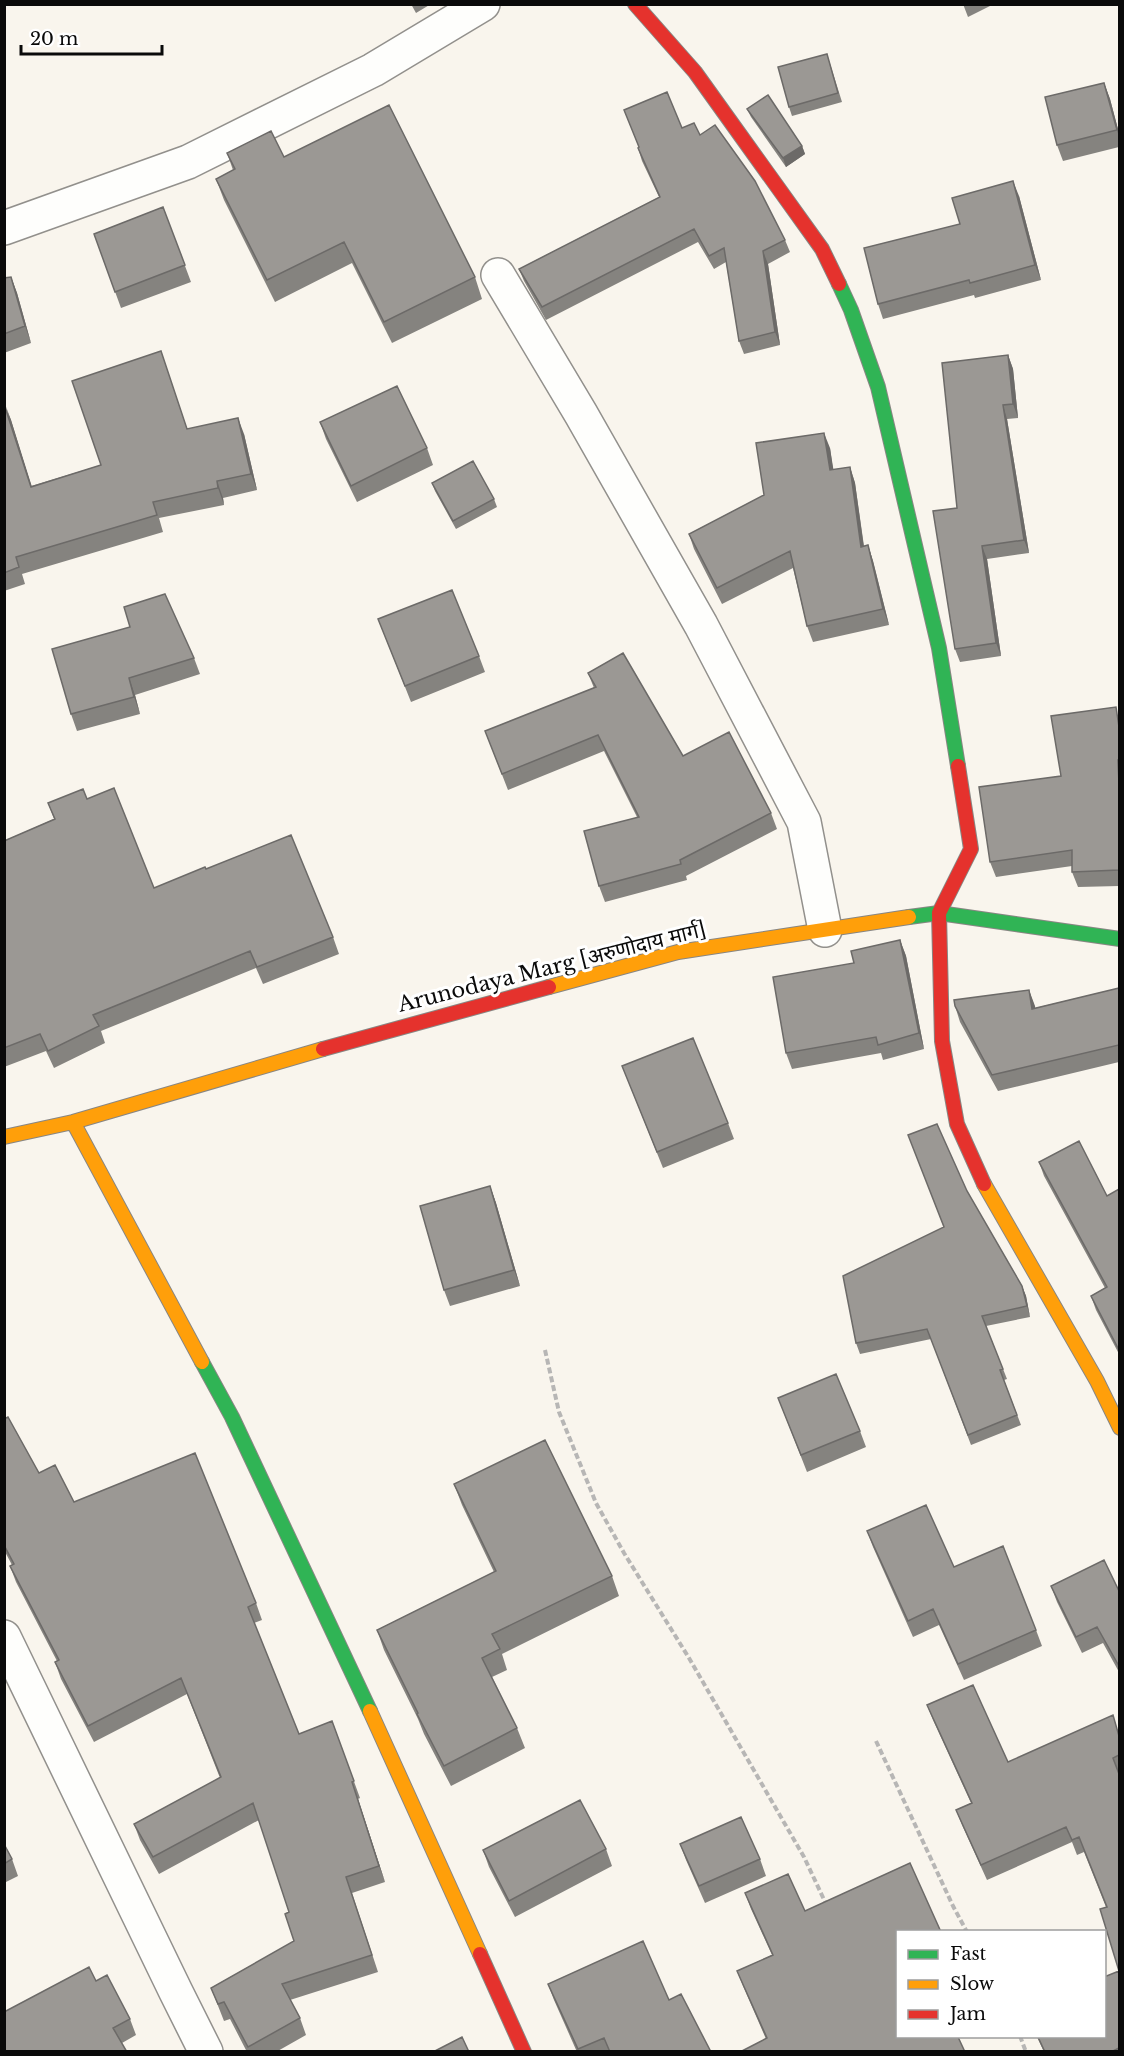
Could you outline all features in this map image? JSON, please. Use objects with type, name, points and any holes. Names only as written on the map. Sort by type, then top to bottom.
[{"type":"street","points":[[4,228],[188,162],[373,70],[483,4]]},
{"type":"street","points":[[635,4],[695,72],[822,249],[851,310],[878,387],[939,648],[970,849],[939,913],[942,1041],[957,1124],[987,1192],[1097,1381],[1119,1428]]},
{"type":"street","points":[[498,275],[581,414],[700,625],[804,822],[825,930]]},
{"type":"street","name":"Arunodaya Marg [अरुणोदा‍य मार्ग]","points":[[4,1137],[73,1122],[424,1020],[678,952],[939,913],[1119,939]]},
{"type":"street","points":[[73,1122],[232,1417],[385,1742],[524,2052]]},
{"type":"street","points":[[4,1637],[206,2052]]},
{"type":"path","points":[[545,1350],[560,1412],[596,1503],[804,1857],[828,1908]]},
{"type":"path","points":[[876,1741],[953,1906],[967,1930]]},
{"type":"path","points":[[1020,2038],[1026,2052]]},
{"type":"building","points":[[827,54],[838,93],[789,107],[778,67]]},
{"type":"building","points":[[1104,83],[1117,130],[1057,145],[1045,97]]},
{"type":"building","points":[[667,92],[682,128],[694,123],[700,135],[715,125],[755,181],[785,240],[763,251],[775,332],[739,341],[724,248],[709,256],[694,229],[542,307],[519,269],[660,197],[624,110]]},
{"type":"building","points":[[768,95],[802,146],[783,158],[747,109]]},
{"type":"building","points":[[389,105],[475,277],[384,322],[344,242],[267,280],[216,179],[235,169],[227,153],[271,131],[284,157]]},
{"type":"building","points":[[1013,181],[1035,265],[878,304],[864,248],[960,224],[952,198]]},
{"type":"building","points":[[163,207],[185,265],[115,292],[94,234]]},
{"type":"building","points":[[11,277],[25,326],[4,334],[4,278]]},
{"type":"building","points":[[161,351],[187,429],[238,418],[251,474],[217,481],[218,488],[153,502],[157,515],[16,557],[19,567],[4,573],[4,404],[31,487],[101,465],[72,381]]},
{"type":"building","points":[[1008,355],[1013,404],[1003,405],[1024,540],[982,546],[996,643],[955,649],[933,511],[957,508],[942,363]]},
{"type":"building","points":[[397,386],[427,448],[351,486],[320,422]]},
{"type":"building","points":[[824,433],[830,470],[850,467],[861,547],[868,545],[883,609],[807,626],[790,551],[717,588],[689,534],[764,495],[756,443]]},
{"type":"building","points":[[473,461],[494,499],[453,521],[432,483]]},
{"type":"building","points":[[452,590],[479,656],[405,686],[378,619]]},
{"type":"building","points":[[165,594],[194,658],[129,678],[134,697],[71,714],[52,649],[130,627],[124,607]]},
{"type":"building","points":[[623,653],[683,756],[729,732],[771,813],[680,860],[681,864],[599,886],[584,831],[639,817],[598,735],[502,774],[485,731],[596,687],[588,673]]},
{"type":"building","points":[[1116,707],[1119,727],[1119,870],[1072,872],[1072,850],[990,862],[979,787],[1061,776],[1051,716]]},
{"type":"building","points":[[114,788],[154,888],[291,835],[333,937],[257,967],[250,951],[93,1015],[99,1026],[48,1051],[40,1034],[4,1048],[4,841],[55,819],[48,803],[83,789],[87,799]]},
{"type":"building","points":[[900,940],[919,1033],[878,1045],[876,1037],[786,1053],[773,977],[854,963],[851,951]]},
{"type":"building","points":[[1119,988],[1119,1045],[992,1075],[955,1006],[954,1000],[1029,990],[1032,1009]]},
{"type":"building","points":[[693,1038],[728,1123],[657,1152],[622,1066]]},
{"type":"building","points":[[937,1124],[967,1191],[1022,1286],[1027,1306],[982,1316],[1003,1369],[1000,1370],[1017,1415],[968,1435],[927,1329],[856,1343],[843,1276],[944,1227],[908,1135]]},
{"type":"building","points":[[1079,1141],[1107,1196],[1119,1189],[1119,1350],[1091,1296],[1107,1287],[1039,1162]]},
{"type":"building","points":[[490,1186],[514,1270],[444,1290],[420,1206]]},
{"type":"building","points":[[836,1374],[860,1431],[801,1455],[778,1398]]},
{"type":"building","points":[[8,1417],[39,1473],[55,1465],[74,1502],[195,1453],[256,1603],[248,1607],[299,1734],[332,1721],[354,1781],[352,1782],[379,1866],[346,1877],[372,1955],[282,1984],[300,2018],[248,2047],[224,2002],[218,2004],[211,1988],[294,1941],[285,1914],[289,1912],[253,1803],[153,1857],[134,1824],[221,1777],[181,1678],[88,1726],[55,1662],[59,1660],[10,1566],[14,1564],[4,1545],[4,1419]]},
{"type":"building","points":[[545,1440],[612,1576],[492,1634],[500,1649],[482,1658],[517,1728],[444,1766],[377,1630],[496,1571],[454,1484]]},
{"type":"building","points":[[926,1505],[954,1567],[1003,1546],[1036,1630],[958,1664],[933,1609],[908,1621],[867,1531]]},
{"type":"building","points":[[1104,1560],[1119,1591],[1119,1666],[1097,1627],[1076,1637],[1051,1586]]},
{"type":"building","points":[[973,1685],[1008,1762],[1113,1715],[1119,1736],[1119,1755],[1113,1758],[1119,1774],[1119,1971],[1100,1909],[1107,1907],[1079,1837],[1072,1840],[1066,1827],[981,1865],[956,1810],[972,1803],[927,1705]]},
{"type":"building","points":[[580,1800],[606,1849],[509,1901],[483,1850]]},
{"type":"building","points":[[741,1817],[760,1859],[699,1886],[680,1844]]},
{"type":"building","points":[[4,1844],[12,1859],[4,1864]]},
{"type":"building","points":[[910,1863],[940,1930],[896,1930],[896,2038],[958,2038],[965,2052],[740,2052],[767,2038],[737,1971],[773,1955],[745,1893],[788,1874],[805,1911]]},
{"type":"building","points":[[643,1941],[669,2000],[681,1994],[711,2052],[610,2052],[604,2038],[578,2049],[548,1984]]},
{"type":"building","points":[[89,1967],[96,1981],[107,1975],[130,2019],[113,2028],[127,2052],[4,2052],[4,2012]]},
{"type":"building","points":[[1119,1971],[1119,2048],[1111,2052],[1045,2052],[1038,2038],[1106,2038],[1106,1976]]},
{"type":"building","points":[[462,2037],[469,2052],[433,2052]]},
{"type":"traffic: fast","points":[[839,284],[851,310],[878,387],[939,648],[958,766]]},
{"type":"traffic: fast","points":[[909,917],[939,913],[1120,939]]},
{"type":"traffic: fast","points":[[202,1362],[232,1417],[370,1711]]},
{"type":"traffic: slow","points":[[549,987],[678,952],[909,917]]},
{"type":"traffic: slow","points":[[4,1137],[73,1122],[323,1049]]},
{"type":"traffic: slow","points":[[73,1122],[202,1362]]},
{"type":"traffic: slow","points":[[984,1184],[1097,1381],[1120,1428]]},
{"type":"traffic: slow","points":[[370,1711],[480,1954]]},
{"type":"traffic: jam","points":[[635,4],[695,72],[822,249],[839,284]]},
{"type":"traffic: jam","points":[[958,766],[971,849],[939,913],[942,1041],[957,1124],[984,1184]]},
{"type":"traffic: jam","points":[[323,1049],[549,987]]},
{"type":"traffic: jam","points":[[480,1954],[524,2052]]}]
